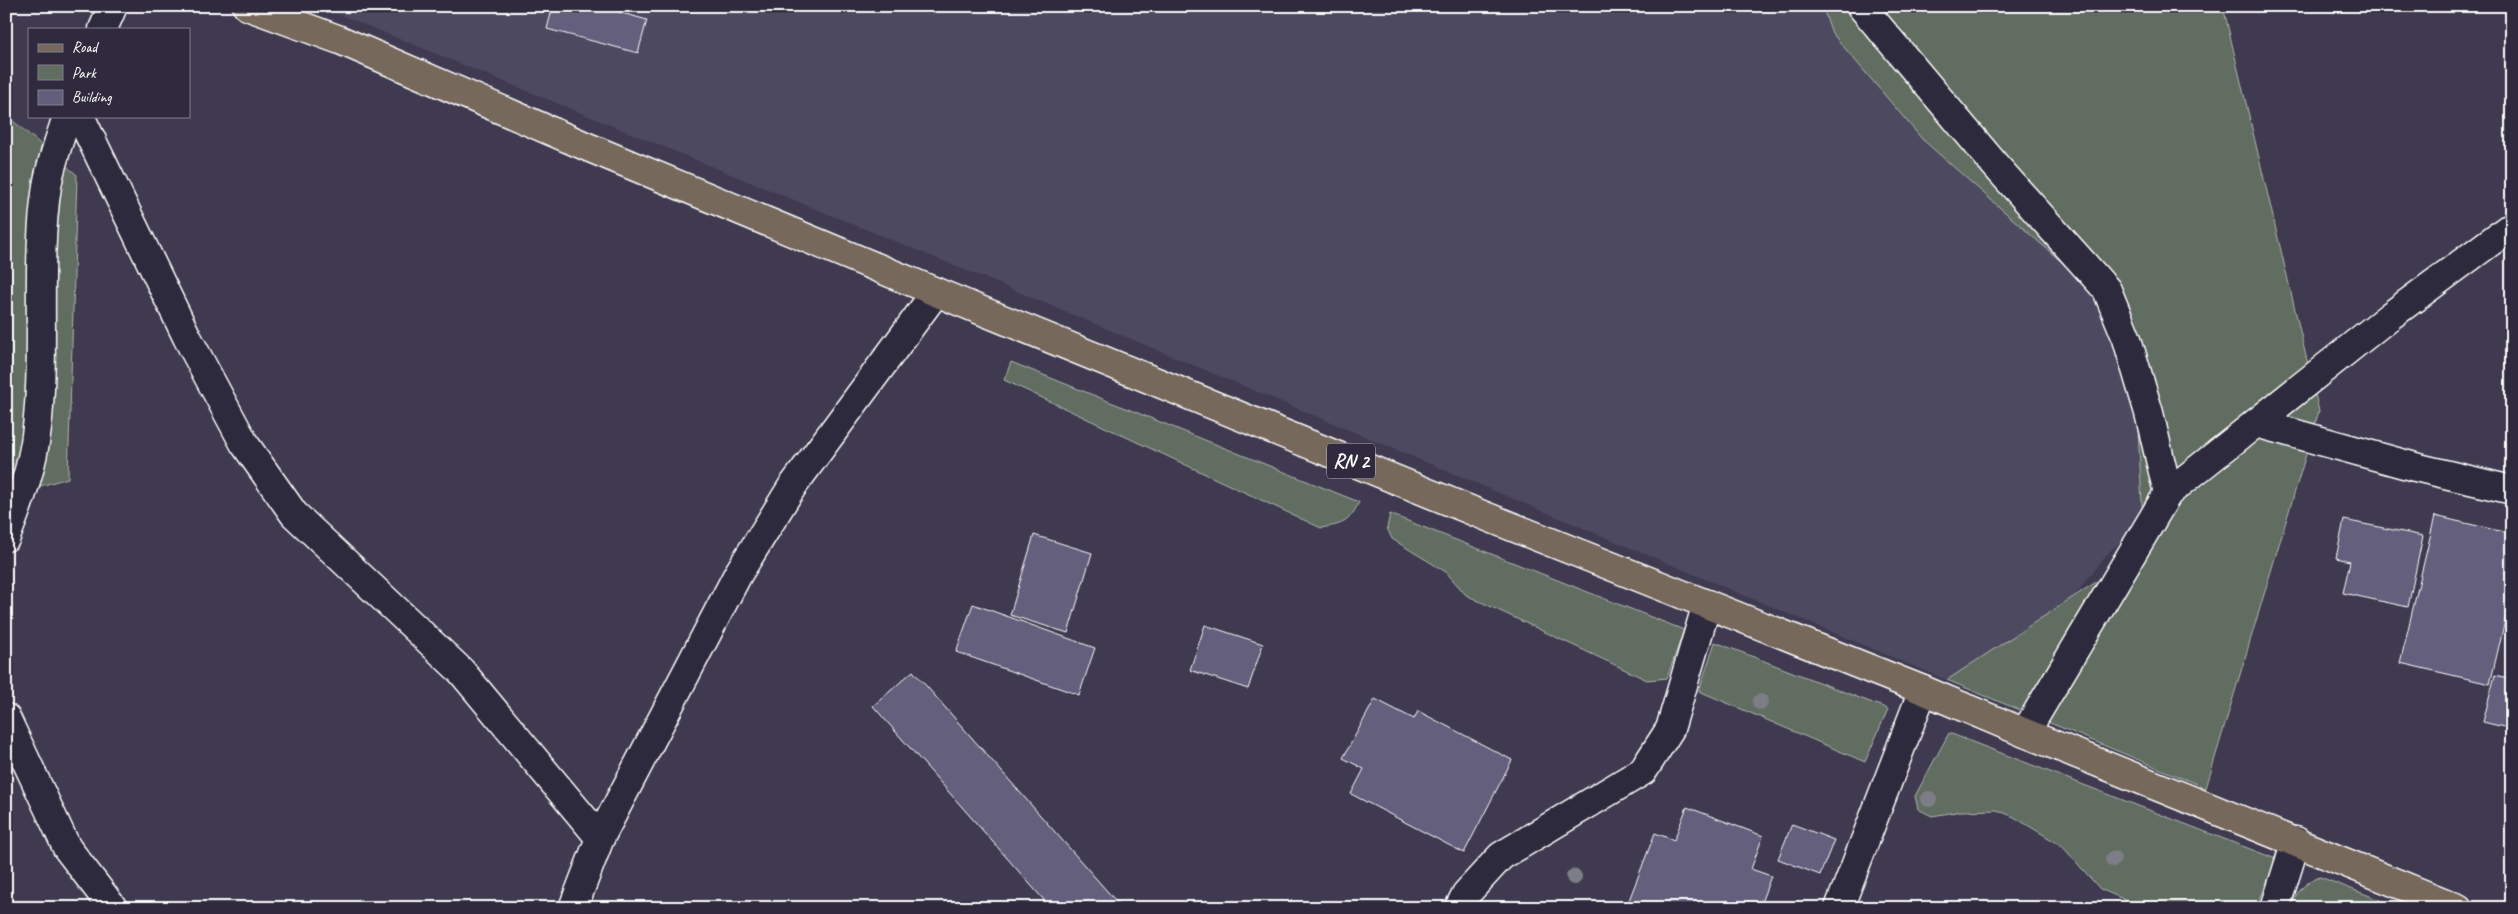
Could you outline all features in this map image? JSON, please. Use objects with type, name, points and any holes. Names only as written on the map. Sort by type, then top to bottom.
[{"type":"main road","name":"RN 2","points":[[247,6],[340,40],[590,148],[936,292],[2458,908]]},
{"type":"street","points":[[103,28],[113,6]]},
{"type":"street","points":[[1861,6],[1990,159],[2106,290],[2127,339],[2149,413],[2168,493]]},
{"type":"street","points":[[6,537],[23,494],[32,463],[37,427],[44,219],[48,184],[66,118]]},
{"type":"street","points":[[81,118],[187,337],[244,443],[294,514],[461,670],[600,838]]},
{"type":"street","points":[[2025,733],[2168,493],[2390,316],[2512,226]]},
{"type":"street","points":[[573,908],[600,838],[738,574],[792,486],[936,292]]},
{"type":"street","points":[[2256,423],[2415,467],[2512,490]]},
{"type":"street","points":[[1459,908],[1466,894],[1501,856],[1643,771],[1670,729],[1707,604]]},
{"type":"street","points":[[1839,908],[1923,690]]},
{"type":"street","points":[[6,718],[67,848],[113,908]]},
{"type":"street","points":[[2275,908],[2296,841]]},
{"type":"shaded area","points":[[319,6],[1822,6],[1832,33],[2099,295],[2136,393],[2143,522],[2110,551],[2073,597],[1977,668],[1947,680],[997,283]]},
{"type":"green space","points":[[1822,6],[2223,6],[2319,411],[2206,788],[1947,680],[2131,559],[2143,522],[2136,393],[2099,295],[1922,139],[1832,33]]},
{"type":"green space","points":[[6,115],[77,175],[68,478],[6,496]]},
{"type":"green space","points":[[1011,362],[1359,502],[1345,521],[1321,528],[1004,380]]},
{"type":"green space","points":[[1390,514],[1684,630],[1667,678],[1647,680],[1466,595],[1446,572],[1392,539],[1387,528]]},
{"type":"green space","points":[[1715,642],[1888,709],[1865,762],[1699,691]]},
{"type":"green space","points":[[1949,733],[2276,859],[2259,902],[2255,908],[2144,908],[2100,889],[2062,846],[2014,817],[1997,810],[1962,811],[1932,816],[1918,809],[1915,796]]},
{"type":"green space","points":[[2320,877],[2396,906],[2396,908],[2290,908],[2302,888]]},
{"type":"building","points":[[553,6],[597,6],[647,20],[638,53],[547,29]]},
{"type":"building","points":[[2435,516],[2512,534],[2512,591],[2490,684],[2400,663]]},
{"type":"building","points":[[2344,520],[2423,536],[2408,607],[2343,593],[2350,561],[2336,558]]},
{"type":"building","points":[[1034,535],[1092,553],[1068,633],[1010,615]]},
{"type":"building","points":[[973,604],[1095,648],[1079,695],[956,652]]},
{"type":"building","points":[[1205,625],[1263,644],[1248,689],[1190,670]]},
{"type":"building","points":[[913,671],[1122,908],[1051,908],[873,706]]},
{"type":"building","points":[[2495,675],[2512,679],[2512,729],[2483,722]]},
{"type":"building","points":[[1375,699],[1414,719],[1418,711],[1512,760],[1464,853],[1351,794],[1364,769],[1343,758]]},
{"type":"building","points":[[1687,807],[1763,836],[1751,869],[1771,876],[1759,908],[1626,908],[1655,833],[1674,840]]},
{"type":"building","points":[[1792,824],[1834,840],[1820,875],[1778,859]]}]
